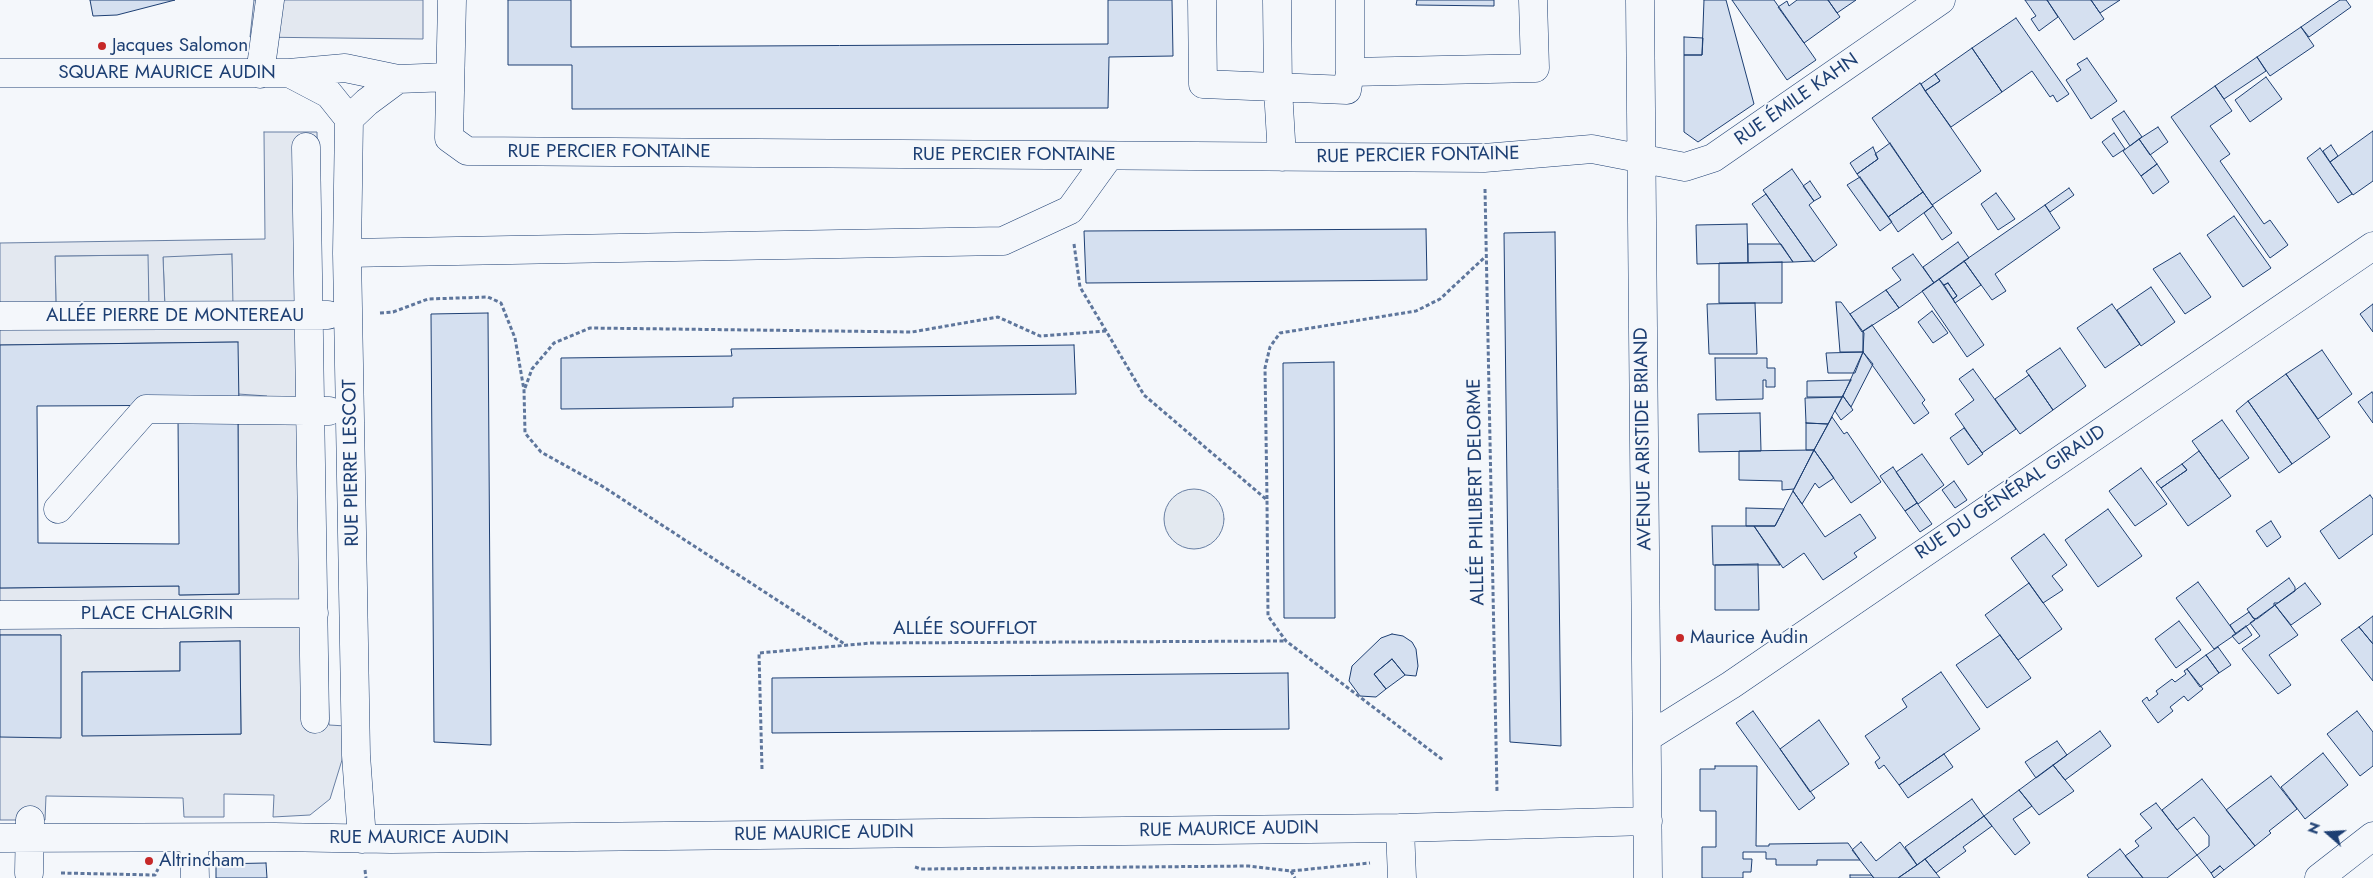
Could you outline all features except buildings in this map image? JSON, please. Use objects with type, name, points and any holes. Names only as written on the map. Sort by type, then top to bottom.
[{"type":"street","points":[[260,74],[270,0]]},
{"type":"street","points":[[289,73],[345,68],[398,79],[450,77],[452,0]]},
{"type":"street","points":[[1202,0],[1203,84],[1278,89],[1347,90],[1350,72],[1350,0]]},
{"type":"street","points":[[1277,0],[1278,89],[1282,157]]},
{"type":"street","points":[[1350,72],[1535,68],[1533,0]]},
{"type":"street","name":"AVENUE ARISTIDE BRIAND","points":[[1640,0],[1648,878]]},
{"type":"street","name":"RUE ÉMILE KAHN","points":[[1642,159],[1685,167],[1712,158],[1942,0]]},
{"type":"street","name":"SQUARE MAURICE AUDIN","points":[[0,73],[289,73],[330,94],[349,119]]},
{"type":"street","name":"RUE PERCIER FONTAINE","points":[[450,77],[450,138],[467,151],[1484,158],[1592,149],[1642,159]]},
{"type":"street","points":[[349,119],[367,102],[398,79]]},
{"type":"street","name":"RUE PIERRE LESCOT","points":[[349,119],[347,253],[356,756],[362,840]]},
{"type":"street","points":[[306,146],[312,412],[315,719]]},
{"type":"street","points":[[347,253],[1003,241],[1070,210],[1109,156]]},
{"type":"street","name":"RUE DU GÉNÉRAL GIRAUD","points":[[1648,737],[1731,685],[2373,246]]},
{"type":"street","name":"ALLÉE PIERRE DE MONTEREAU","points":[[0,316],[349,314]]},
{"type":"street","points":[[58,509],[146,409],[312,412],[351,409]]},
{"type":"street","name":"PLACE CHALGRIN","points":[[0,615],[314,613]]},
{"type":"street","name":"RUE MAURICE AUDIN","points":[[0,838],[30,829],[194,838],[275,837],[362,840],[1400,828],[1648,821]]},
{"type":"street","points":[[1400,828],[1402,878]]},
{"type":"street","points":[[29,873],[30,829]]},
{"type":"street","points":[[2319,878],[2373,836]]},
{"type":"street","points":[[194,838],[195,878]]},
{"type":"path","name":"ALLÉE PHILIBERT DELORME","points":[[1484,158],[1497,825]]},
{"type":"path","points":[[1070,210],[1080,287],[1144,395],[1267,500]]},
{"type":"path","points":[[1443,760],[1286,641],[1268,616],[1265,368],[1270,347],[1280,333],[1416,311],[1440,299],[1486,256]]},
{"type":"path","points":[[349,314],[393,312],[428,299],[488,297],[501,303],[515,338],[524,390],[525,433],[541,452],[602,486],[846,645]]},
{"type":"path","points":[[524,390],[532,369],[554,343],[590,328],[912,332],[998,317],[1040,336],[1106,331]]},
{"type":"path","name":"ALLÉE SOUFFLOT","points":[[762,768],[759,653],[846,645],[1286,641]]},
{"type":"path","points":[[1291,871],[1295,878]]},
{"type":"shaded area","points":[[254,0],[423,0],[423,39],[250,37]]},
{"type":"shaded area","points":[[264,132],[317,132],[329,725],[346,726],[342,760],[330,799],[310,815],[273,817],[274,795],[224,794],[224,817],[184,817],[183,798],[46,796],[45,820],[0,820],[0,737],[61,635],[0,635],[0,588],[179,586],[180,595],[239,594],[238,417],[268,415],[267,396],[238,394],[237,342],[0,345],[0,243],[265,239]],"holes":[[[232,254],[233,307],[165,309],[163,257]],[[148,255],[149,305],[56,306],[55,256]],[[240,641],[241,734],[82,735],[82,672],[180,671],[180,642]]]},
{"type":"shaded area","points":[[232,254],[234,307],[165,309],[163,256]]},
{"type":"shaded area","points":[[149,255],[149,305],[56,306],[55,256]]},
{"type":"shaded area","points":[[1194,489],[1211,494],[1219,502],[1224,519],[1219,536],[1211,544],[1194,549],[1177,544],[1169,536],[1164,519],[1169,502],[1177,494]]},
{"type":"place","name":"Jacques Salomon","points":[[102,46]]},
{"type":"place","name":"Maurice Audin","points":[[1680,638]]},
{"type":"place","name":"Altrincham","points":[[149,861]]}]
